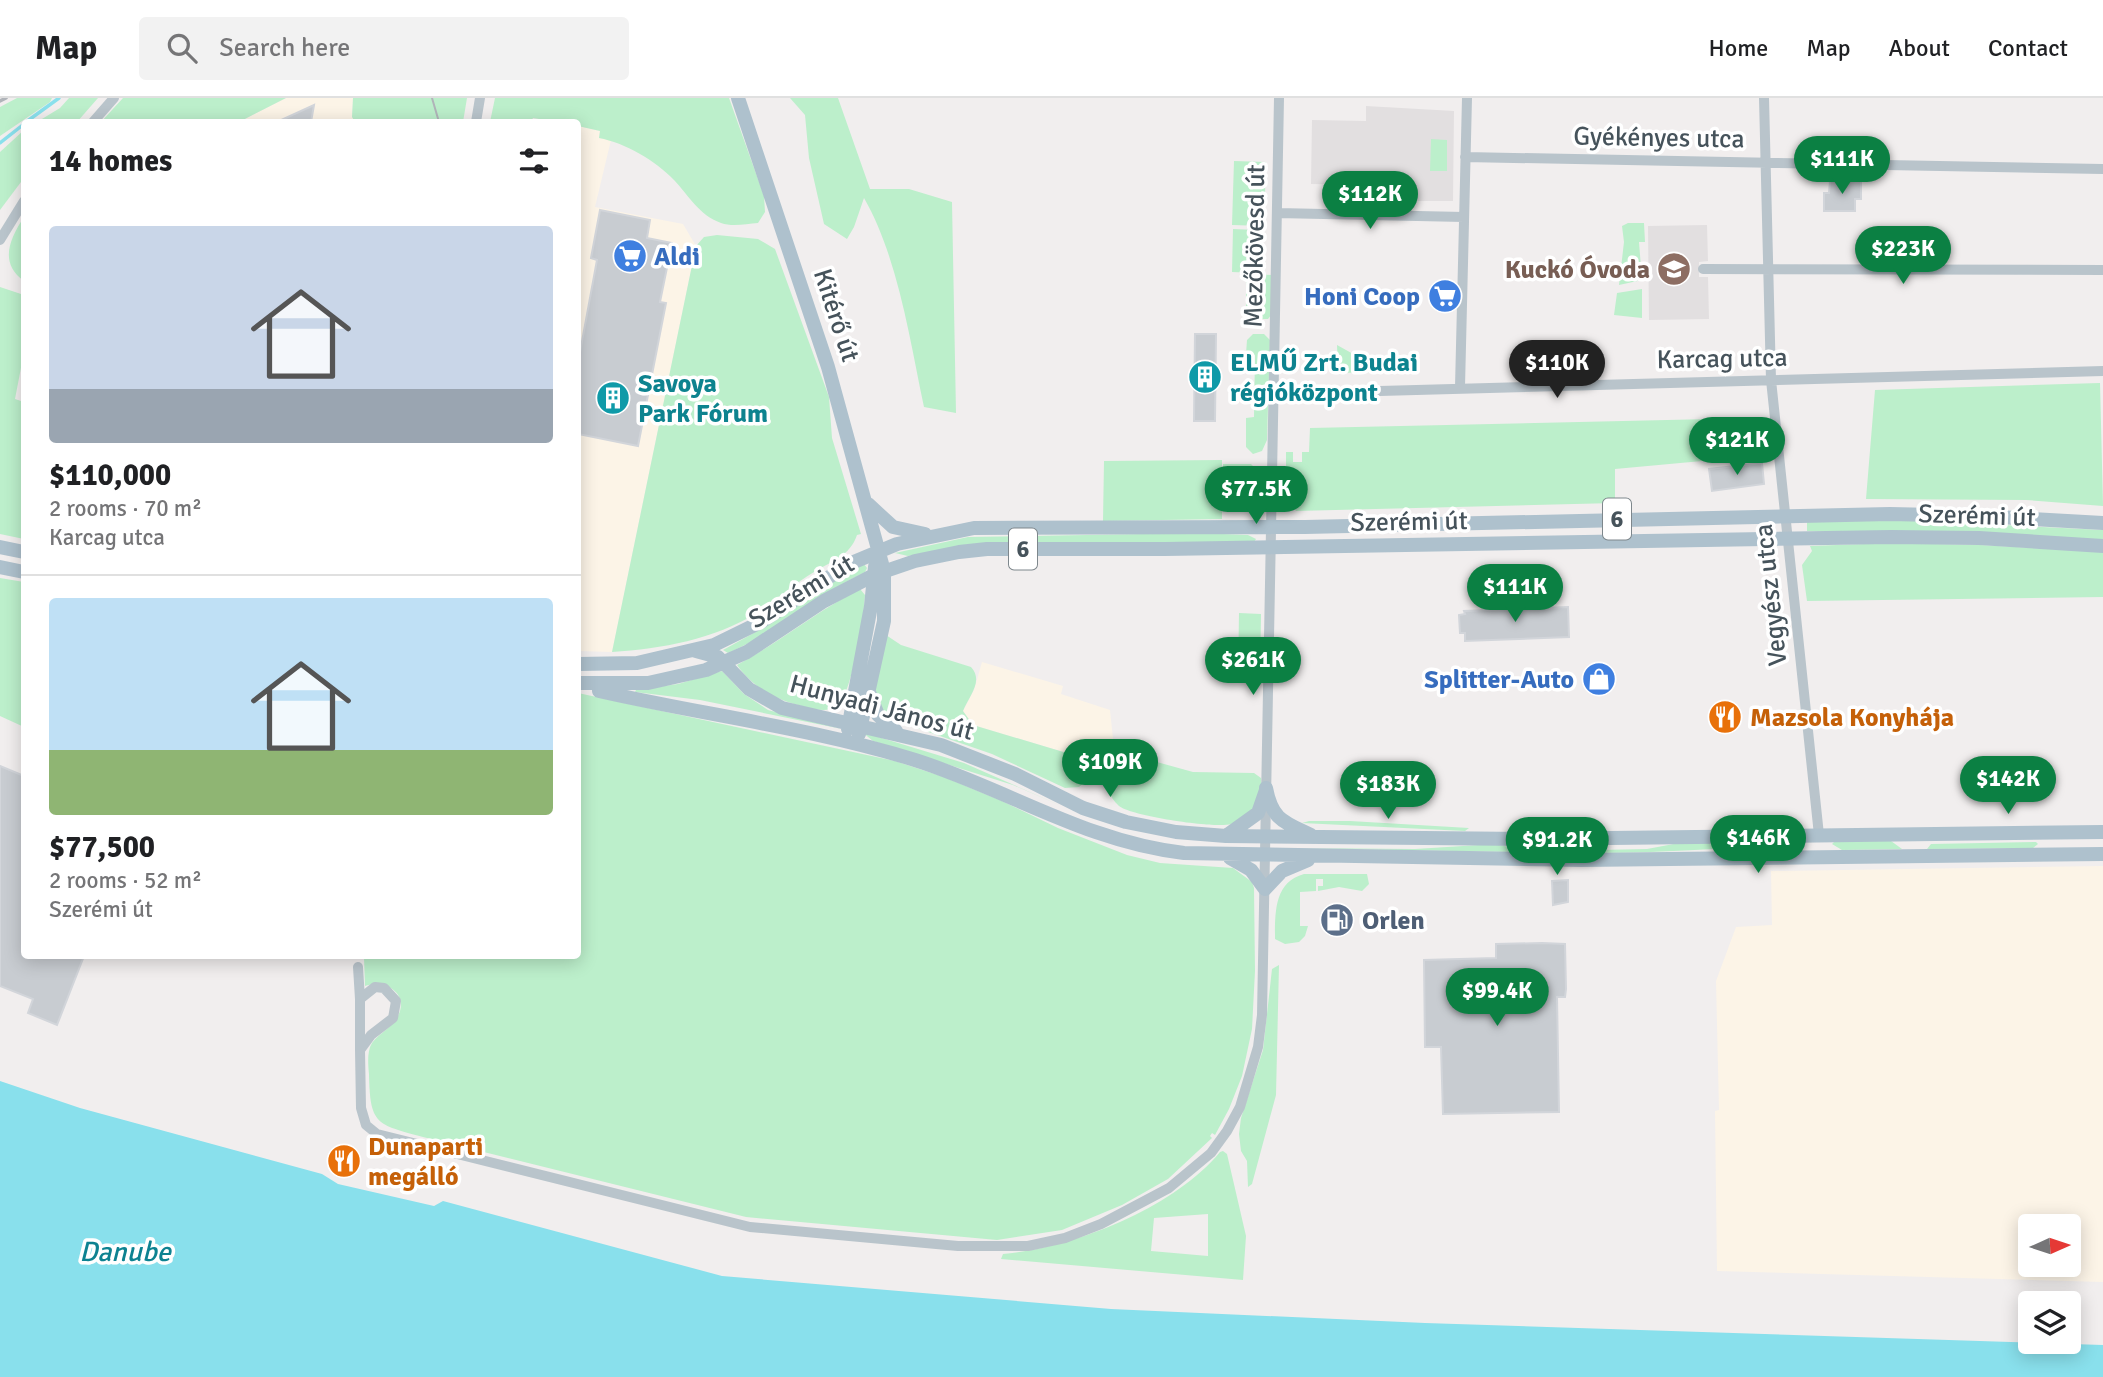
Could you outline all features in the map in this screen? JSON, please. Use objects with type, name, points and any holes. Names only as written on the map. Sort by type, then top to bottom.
[{"type":"main road","name":"Kitérő út","points":[[737,98],[828,366],[877,551],[884,621],[869,690],[855,724]]},
{"type":"main road","points":[[864,499],[885,522],[894,527],[930,535]]},
{"type":"main road","name":"Szerémi út","points":[[694,651],[752,627],[830,574],[877,551],[930,535],[974,528],[1272,527],[1784,516],[1980,516],[2103,523]]},
{"type":"main road","name":"Szerémi út","points":[[581,684],[648,682],[679,677],[726,663],[771,638],[824,601],[879,573],[934,556],[987,549],[1271,548],[1787,538],[1979,538],[2103,546]]},
{"type":"main road","points":[[0,547],[21,551]]},
{"type":"main road","points":[[0,567],[21,571]]},
{"type":"main road","name":"Kitérő út","points":[[852,743],[867,631],[879,573]]},
{"type":"main road","name":"Hunyadi János út","points":[[694,651],[718,657],[749,689],[782,708],[901,734],[978,758],[1100,814],[1177,832],[1226,836],[1581,839],[2103,832]]},
{"type":"main road","name":"6","points":[[581,664],[637,663],[694,651]]},
{"type":"main road","name":"Hunyadi János út","points":[[581,685],[852,743],[943,769],[1075,826],[1125,844],[1160,850],[1226,856],[1581,860],[2103,854]]},
{"type":"main road","points":[[869,690],[878,715],[901,734]]},
{"type":"main road","points":[[1226,836],[1258,813],[1266,788]]},
{"type":"main road","points":[[1266,788],[1272,812],[1278,818],[1315,837]]},
{"type":"main road","points":[[2064,833],[2065,854]]},
{"type":"main road","points":[[1892,834],[1917,856],[1928,843],[1952,834]]},
{"type":"main road","points":[[1819,835],[1820,857]]},
{"type":"main road","points":[[1581,839],[1581,860]]},
{"type":"main road","points":[[1226,856],[1251,870],[1265,889],[1282,871],[1315,857]]},
{"type":"street","points":[[96,119],[114,98]]},
{"type":"street","name":"Mezőkövesd út","points":[[359,1050],[360,1108],[366,1125],[377,1134],[740,1225],[958,1246],[1028,1246],[1078,1234],[1144,1202],[1197,1167],[1227,1131],[1240,1107],[1258,1047],[1262,1015],[1279,98]]},
{"type":"street","points":[[1460,387],[1466,98]]},
{"type":"street","name":"Vegyész utca","points":[[1764,98],[1771,380],[1819,835]]},
{"type":"street","points":[[476,119],[479,99]]},
{"type":"street","name":"Gyékényes utca","points":[[1465,157],[2103,169]]},
{"type":"street","points":[[0,240],[21,206]]},
{"type":"street","points":[[1277,214],[1464,217]]},
{"type":"street","points":[[1703,269],[2103,270]]},
{"type":"street","name":"Karcag utca","points":[[1343,391],[2103,371]]},
{"type":"street","points":[[358,967],[359,1050]]},
{"type":"street","points":[[359,1050],[371,1035],[393,1018],[396,1001],[384,988],[375,987],[360,999]]},
{"type":"shaded area","points":[[286,98],[353,98],[353,119],[245,119]]},
{"type":"shaded area","points":[[1366,106],[1454,111],[1453,201],[1364,201],[1364,185],[1311,184],[1312,120],[1366,121]]},
{"type":"shaded area","points":[[581,127],[600,131],[599,138],[611,140],[595,207],[683,224],[696,246],[612,652],[581,651]]},
{"type":"shaded area","name":"Kuckó Óvoda","points":[[1707,225],[1708,261],[1699,262],[1699,277],[1708,277],[1709,319],[1649,320],[1648,226]]},
{"type":"shaded area","points":[[982,662],[1063,686],[1061,694],[1110,710],[1113,739],[1104,764],[1085,762],[1077,756],[973,725],[963,711],[974,690]]},
{"type":"shaded area","points":[[2103,866],[2103,1282],[1717,1271],[1715,1111],[1719,1110],[1716,981],[1736,927],[1772,925],[1771,871]]},
{"type":"green space","points":[[17,98],[52,98],[0,136],[0,107]]},
{"type":"green space","points":[[69,98],[98,98],[80,119],[42,119],[60,108]]},
{"type":"green space","points":[[123,98],[286,98],[245,119],[104,119]]},
{"type":"green space","points":[[353,98],[467,98],[464,119],[352,117]]},
{"type":"green space","points":[[495,98],[729,98],[764,196],[765,212],[758,223],[734,225],[713,220],[649,159],[629,148],[599,138],[600,131],[581,127],[581,119],[491,119]]},
{"type":"green space","points":[[790,98],[838,98],[870,189],[909,189],[952,202],[956,413],[924,407],[894,273],[876,221],[864,198],[847,239],[824,224],[809,158],[805,115]]},
{"type":"green space","points":[[21,133],[21,182],[0,210],[0,152]]},
{"type":"green space","points":[[1431,139],[1447,140],[1447,171],[1430,171]]},
{"type":"green space","points":[[1234,161],[1266,162],[1264,226],[1232,225]]},
{"type":"green space","points":[[21,222],[21,278],[9,260],[14,235]]},
{"type":"green space","points":[[1628,223],[1644,223],[1645,242],[1639,242],[1642,280],[1619,285],[1624,242],[1622,226]]},
{"type":"green space","points":[[1233,229],[1256,230],[1255,273],[1232,272]]},
{"type":"green space","points":[[717,235],[758,239],[775,249],[829,397],[832,438],[861,534],[857,535],[850,548],[840,557],[740,622],[687,641],[612,652],[696,246],[704,237]]},
{"type":"green space","points":[[1246,274],[1272,275],[1271,315],[1268,319],[1250,319],[1246,315]]},
{"type":"green space","points":[[0,287],[21,294],[21,368],[15,399],[21,401],[21,538],[0,534]]},
{"type":"green space","points":[[1642,289],[1642,318],[1614,315],[1617,293]]},
{"type":"green space","points":[[1253,334],[1264,334],[1270,340],[1267,440],[1262,451],[1253,454],[1246,447],[1246,418],[1254,417],[1255,355],[1246,354],[1247,340]]},
{"type":"green space","points":[[1337,345],[1355,355],[1377,372],[1338,373]]},
{"type":"green space","points":[[2100,383],[2103,506],[2026,500],[1866,499],[1875,390]]},
{"type":"green space","points":[[1711,419],[1713,460],[1615,469],[1615,503],[1296,511],[1286,498],[1286,452],[1293,452],[1293,462],[1302,462],[1302,452],[1309,452],[1310,428]]},
{"type":"green space","points":[[1222,460],[1222,519],[1103,521],[1104,461]]},
{"type":"green space","points":[[1223,464],[1251,464],[1260,473],[1258,499],[1253,505],[1223,506]]},
{"type":"green space","points":[[1907,520],[2103,530],[2103,540],[1807,531],[1807,522]]},
{"type":"green space","points":[[1199,533],[1248,535],[1256,539],[1254,542],[972,544],[908,556],[895,553],[968,537]]},
{"type":"green space","points":[[1891,543],[2103,552],[2103,597],[1807,601],[1802,565],[1812,551],[1810,546]]},
{"type":"green space","points":[[864,564],[867,568],[865,572],[830,591],[763,635],[728,653],[723,650],[763,628],[836,578]]},
{"type":"green space","points":[[0,578],[21,582],[21,726],[0,716]]},
{"type":"green space","points":[[860,589],[865,595],[856,655],[847,689],[836,707],[815,709],[778,698],[755,684],[737,665],[829,607]]},
{"type":"green space","points":[[1239,613],[1261,614],[1260,678],[1238,677]]},
{"type":"green space","points":[[886,635],[901,645],[971,667],[975,672],[976,683],[963,711],[973,725],[1080,757],[1087,766],[1085,782],[1079,787],[1065,788],[992,754],[888,718],[876,704],[873,692]]},
{"type":"green space","points":[[722,671],[744,694],[768,710],[842,729],[700,700],[635,692],[678,684]]},
{"type":"green space","points":[[581,694],[895,761],[944,777],[1058,828],[1127,855],[1160,863],[1233,868],[1252,882],[1254,888],[1255,971],[1252,1029],[1242,1076],[1215,1135],[1212,1133],[1212,1138],[1168,1179],[1122,1205],[1062,1230],[997,1240],[746,1217],[395,1129],[379,1120],[374,1113],[368,1066],[370,1046],[398,1016],[401,1004],[396,992],[391,988],[378,984],[365,986],[364,959],[581,959]]},
{"type":"green space","points":[[862,732],[964,763],[1066,808],[1013,785],[873,741]]},
{"type":"green space","points":[[1107,750],[1193,772],[1254,773],[1261,778],[1260,793],[1250,812],[1231,824],[1193,823],[1140,814],[1119,806],[1110,794],[1105,765]]},
{"type":"green space","points":[[1350,821],[1469,828],[1465,831],[1302,823]]},
{"type":"green space","points":[[1835,841],[1891,841],[1902,849],[1842,850],[1832,844]]},
{"type":"green space","points":[[1794,842],[1794,845],[1649,852],[1600,853],[1597,850],[1647,849],[1679,843]]},
{"type":"green space","points":[[1495,844],[1523,850],[1561,850],[1568,853],[1288,848],[1415,849]]},
{"type":"green space","points":[[1931,844],[2038,844],[2033,848],[1927,849]]},
{"type":"green space","points":[[1304,874],[1367,874],[1369,884],[1362,891],[1339,887],[1318,891],[1318,886],[1323,886],[1323,879],[1316,879],[1316,891],[1300,892],[1300,926],[1308,926],[1305,936],[1299,942],[1285,944],[1275,939],[1278,900],[1287,884]]},
{"type":"green space","points":[[1279,965],[1276,1095],[1252,1184],[1248,1187],[1247,1161],[1241,1151],[1239,1134],[1241,1118],[1263,1050],[1272,969]]},
{"type":"green space","points":[[1220,1152],[1227,1154],[1246,1236],[1243,1280],[1001,1259],[1003,1254],[1060,1243],[1120,1222],[1177,1191]],"holes":[[[1208,1214],[1208,1256],[1151,1251],[1154,1218]]]},
{"type":"water","name":"Danube","points":[[0,1081],[80,1108],[322,1174],[338,1184],[434,1206],[443,1201],[722,1276],[1111,1309],[1425,1323],[2018,1342],[2018,1354],[2081,1354],[2081,1344],[2103,1345],[2103,1377],[0,1377]]},
{"type":"building","points":[[314,105],[312,119],[284,119]]},
{"type":"building","points":[[1830,181],[1861,181],[1861,199],[1855,199],[1855,211],[1824,211],[1824,193],[1829,193]]},
{"type":"building","name":"Savoya Park Fórum","points":[[600,210],[650,220],[647,238],[672,243],[660,302],[666,303],[638,446],[581,435],[581,347],[597,260],[591,258]]},
{"type":"building","name":"ELMŰ Zrt. Budai régióközpont","points":[[1195,334],[1216,334],[1215,421],[1194,421]]},
{"type":"building","points":[[1762,463],[1764,484],[1712,491],[1709,469]]},
{"type":"building","points":[[1568,607],[1569,637],[1465,641],[1465,633],[1460,633],[1459,615],[1465,614],[1464,611]]},
{"type":"building","points":[[0,766],[21,775],[21,959],[83,959],[57,1025],[28,1013],[33,999],[0,986]]},
{"type":"building","points":[[1568,880],[1568,902],[1553,905],[1552,881]]},
{"type":"building","points":[[1496,944],[1565,944],[1565,997],[1557,997],[1559,1112],[1443,1114],[1441,1047],[1425,1047],[1424,960],[1496,958]]},
{"type":"waterway","points":[[30,119],[59,98]]},
{"type":"waterway","points":[[0,143],[21,126]]},
{"type":"tram line","points":[[432,98],[438,119]]},
{"type":"railway","points":[[0,101],[6,98]]},
{"type":"place","name":"Aldi","points":[[630,256]]},
{"type":"place","name":"Kuckó Óvoda","points":[[1674,269]]},
{"type":"place","name":"Honi Coop","points":[[1445,296]]},
{"type":"place","name":"ELMŰ Zrt. Budai régióközpont","points":[[1205,377]]},
{"type":"place","name":"Savoya Park Fórum","points":[[613,398]]},
{"type":"place","name":"Splitter-Auto","points":[[1599,679]]},
{"type":"place","name":"Mazsola Konyhája","points":[[1725,717]]},
{"type":"place","name":"Orlen","points":[[1337,920]]},
{"type":"place","name":"Dunaparti megálló","points":[[344,1161]]}]
